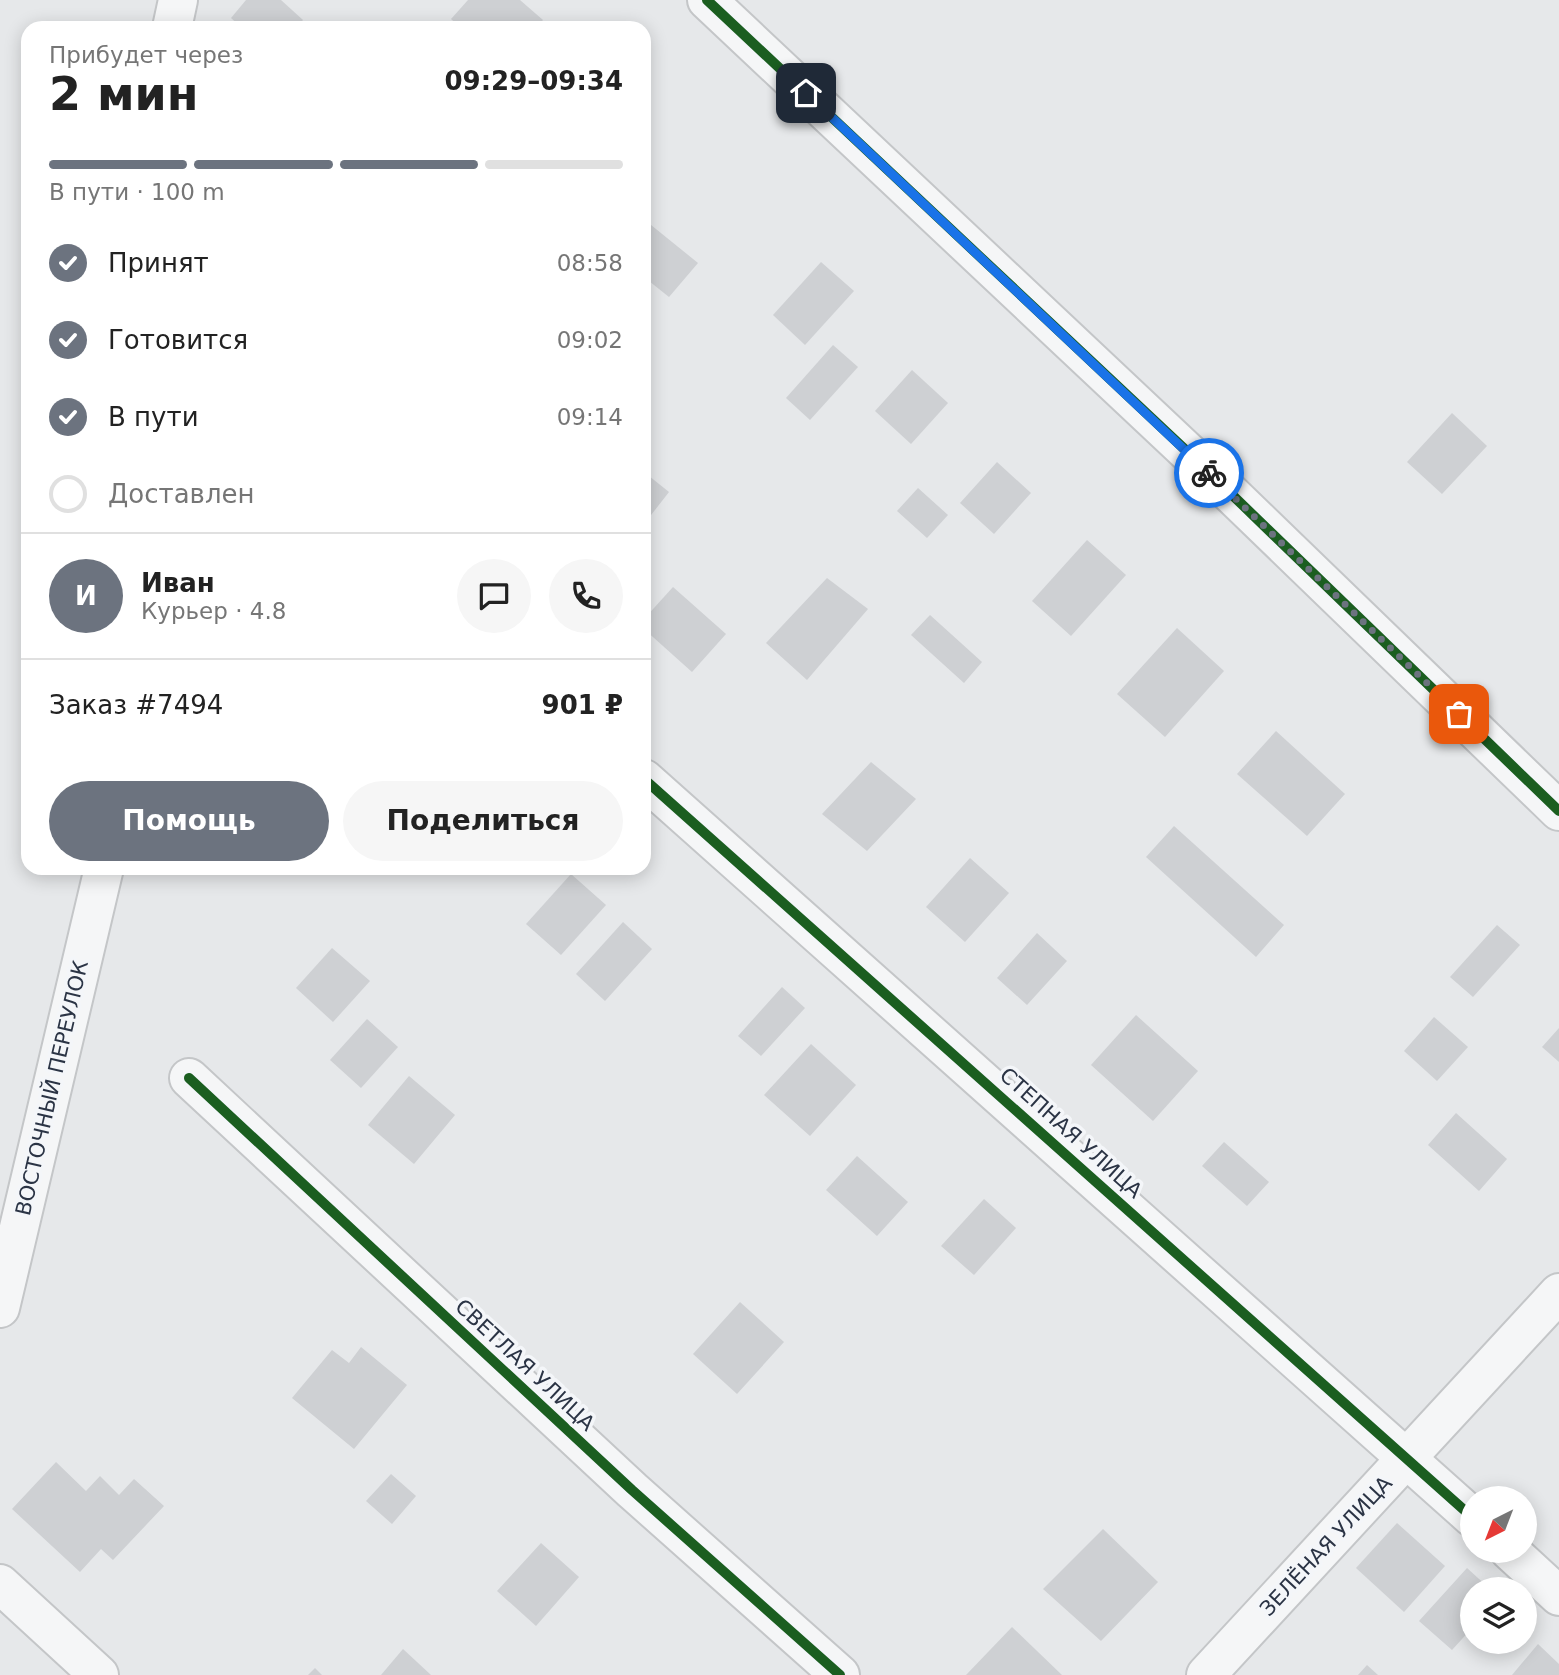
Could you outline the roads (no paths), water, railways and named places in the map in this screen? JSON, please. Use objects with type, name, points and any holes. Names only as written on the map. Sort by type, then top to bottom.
[{"type":"street","points":[[174,21],[178,0]]},
{"type":"street","points":[[708,0],[1194,458],[1559,811]]},
{"type":"street","name":"СТЕПНАЯ УЛИЦА","points":[[651,785],[1460,1506]]},
{"type":"street","name":"ВОСТОЧНЫЙ ПЕРЕУЛОК","points":[[0,1308],[102,875]]},
{"type":"street","name":"СВЕТЛАЯ УЛИЦА","points":[[189,1078],[632,1490],[840,1675]]},
{"type":"street","name":"ЗЕЛЁНАЯ УЛИЦА","points":[[1206,1675],[1559,1293]]},
{"type":"street","points":[[1523,1563],[1559,1596]]},
{"type":"street","points":[[0,1584],[99,1675]]}]
